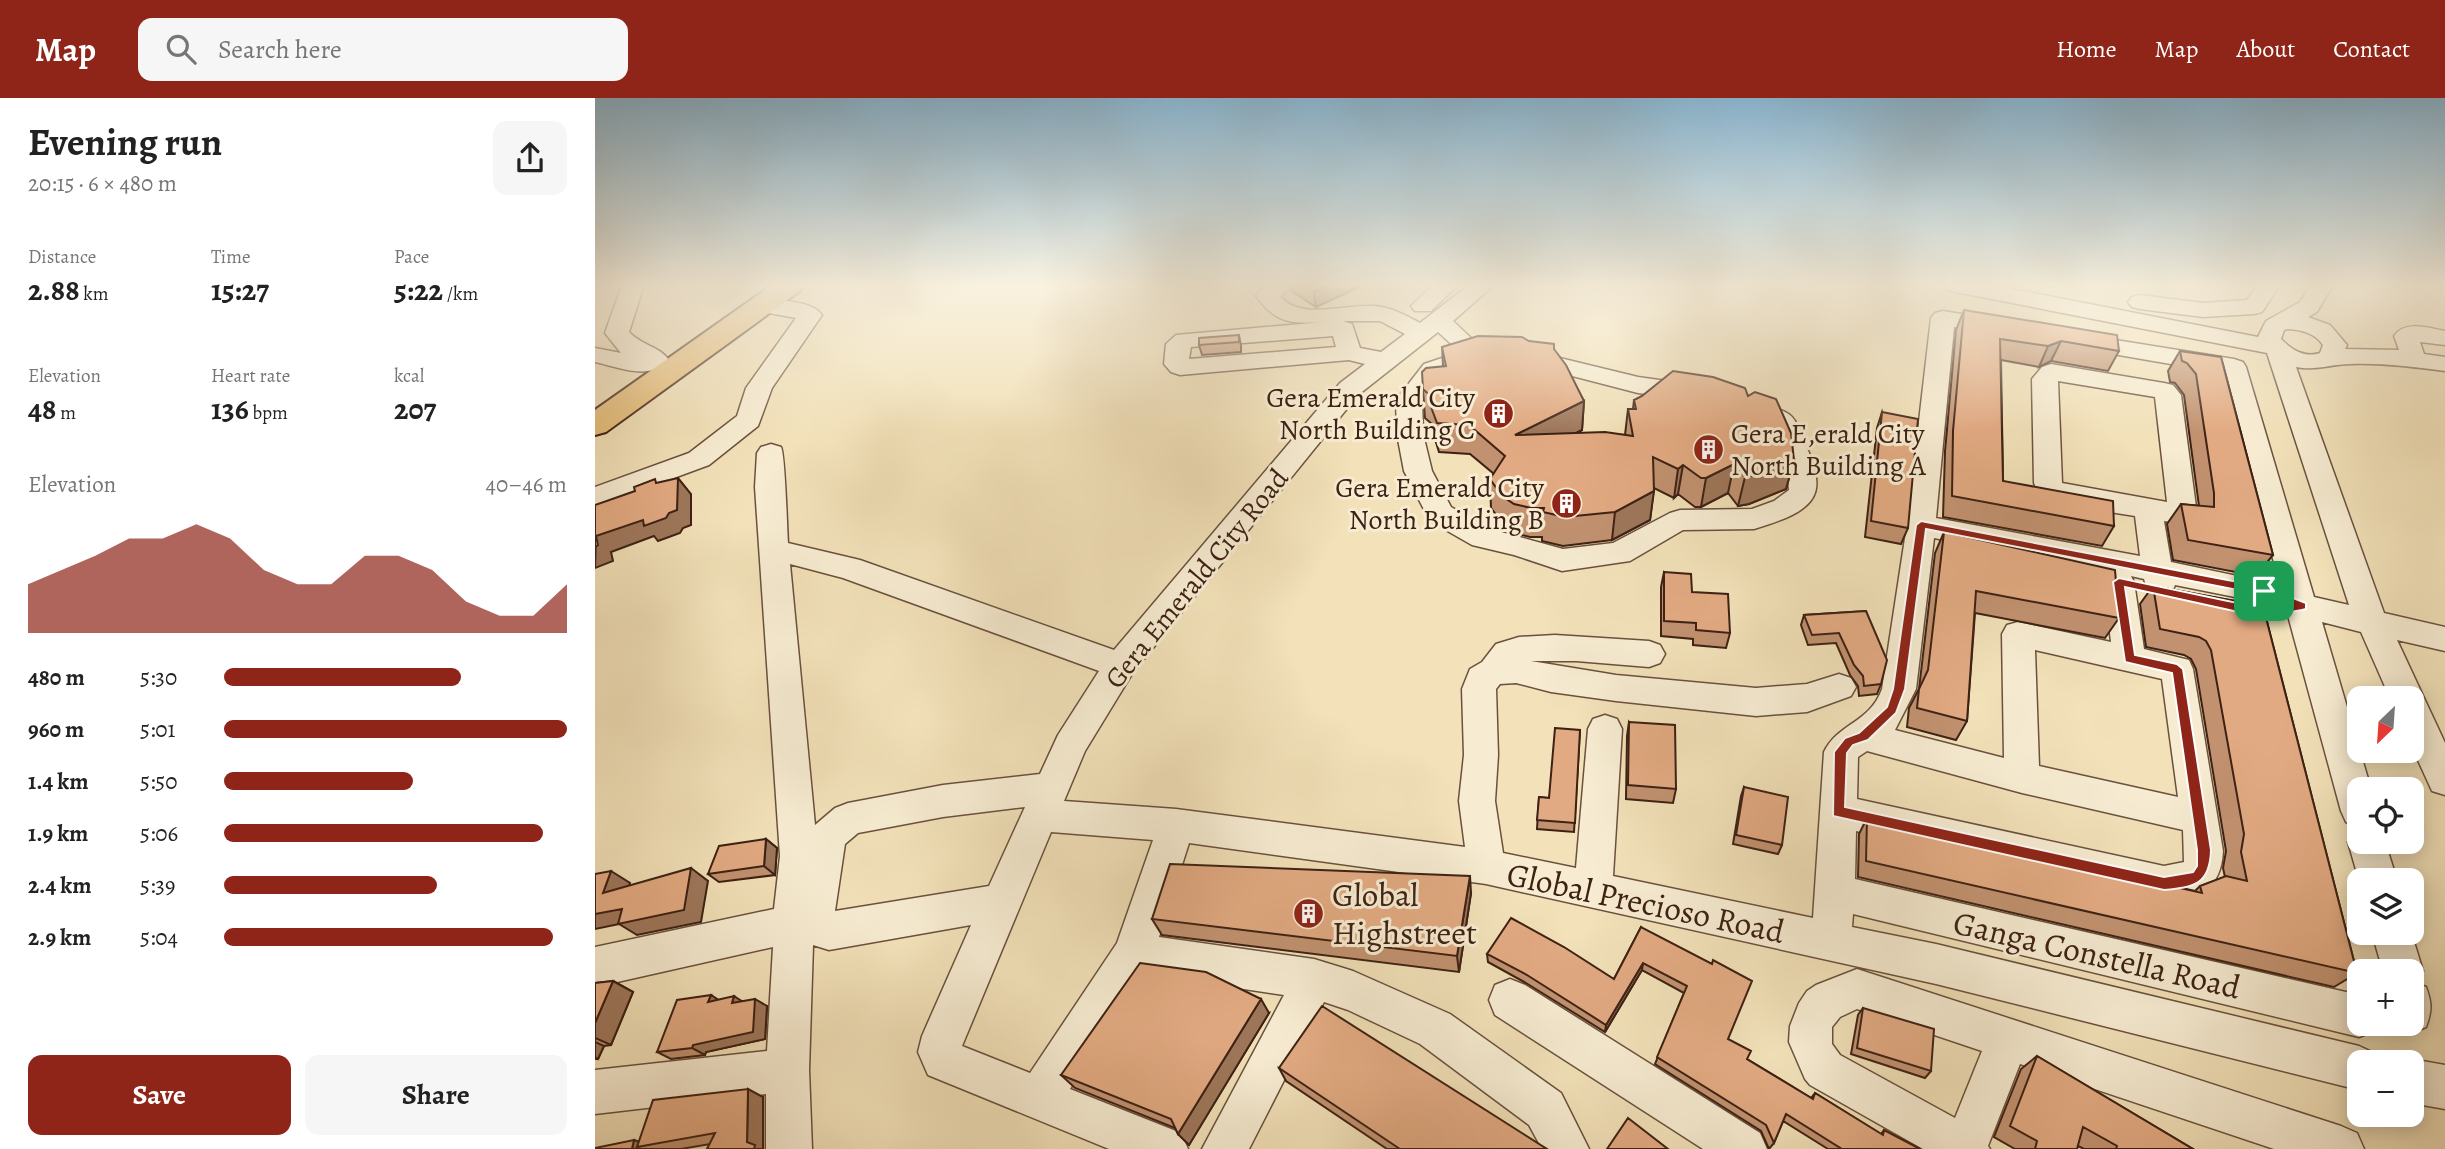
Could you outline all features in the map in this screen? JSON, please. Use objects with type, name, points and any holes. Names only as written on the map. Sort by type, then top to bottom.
[{"type":"main road","points":[[595,403],[651,362],[697,334]]},
{"type":"main road","points":[[595,425],[711,334]]},
{"type":"street","points":[[618,334],[630,348],[651,362]]},
{"type":"street","points":[[595,497],[699,459],[749,420],[759,388],[797,334]]},
{"type":"street","points":[[1256,334],[1185,340],[1178,344],[1176,364],[1180,367],[1349,353],[1384,360]]},
{"type":"street","points":[[1345,334],[1349,353]]},
{"type":"street","name":"Gera Emerald City Road","points":[[1044,802],[1070,744],[1120,665],[1349,389],[1413,334]]},
{"type":"street","points":[[1449,334],[1478,355],[1526,356],[1638,385],[1737,404],[1782,421],[1800,461],[1803,494],[1784,508],[1754,519],[1680,520],[1661,528],[1620,553],[1562,560],[1482,538],[1440,514],[1418,471],[1410,434],[1409,400],[1433,369],[1478,355]]},
{"type":"street","points":[[1831,941],[1841,752],[1849,742],[1864,736],[1892,710],[1899,689],[1920,531],[1941,334]]},
{"type":"street","points":[[2204,334],[2277,338],[2283,334]]},
{"type":"street","points":[[2277,338],[2281,334]]},
{"type":"street","points":[[2313,334],[2325,346],[2445,364]]},
{"type":"street","points":[[2320,334],[2325,346]]},
{"type":"street","points":[[2408,334],[2406,337],[2414,359]]},
{"type":"street","points":[[2417,334],[2445,338]]},
{"type":"street","points":[[2049,336],[2234,368],[2350,777]]},
{"type":"street","points":[[2277,338],[2302,360],[2325,346]]},
{"type":"street","points":[[2277,338],[2294,395],[2374,624],[2402,686]]},
{"type":"street","points":[[2294,395],[2325,346]]},
{"type":"street","points":[[595,355],[651,362]]},
{"type":"street","points":[[2051,372],[2157,388],[2168,395],[2183,514],[2148,509],[2059,494],[2050,489],[2046,374],[2051,372]]},
{"type":"street","points":[[771,453],[769,487],[799,856],[793,924],[794,959],[787,1070],[789,1149]]},
{"type":"street","points":[[2148,509],[2158,580]]},
{"type":"street","points":[[1920,531],[2158,580],[2261,612],[2302,606],[2445,639]]},
{"type":"street","points":[[1920,531],[2119,582],[2158,580]]},
{"type":"street","points":[[775,550],[849,568],[1120,665]]},
{"type":"street","points":[[2119,582],[2129,659]]},
{"type":"street","points":[[1838,811],[2164,884],[2184,882],[2198,876],[2204,868],[2177,669],[2018,634],[2022,778]]},
{"type":"street","points":[[1494,671],[1503,655],[1511,651],[1546,648],[1649,654]]},
{"type":"street","points":[[1486,867],[1477,801],[1481,755],[1479,689],[1482,678],[1494,671],[1516,670],[1551,679],[1616,688],[1756,702],[1807,698],[1839,687]]},
{"type":"street","points":[[1593,890],[1605,729]]},
{"type":"street","points":[[2424,735],[2445,780]]},
{"type":"street","points":[[1864,736],[2022,778],[2199,818]]},
{"type":"street","name":"Global Precioso Road","points":[[1001,902],[829,931],[816,927],[814,920],[828,836],[848,819],[943,801],[1044,802],[1176,825],[1486,867],[1936,964],[2347,1065]]},
{"type":"street","points":[[1044,802],[943,1037],[939,1052],[952,1064],[1165,1149]]},
{"type":"street","points":[[1038,1099],[1135,953],[1176,825]]},
{"type":"street","name":"Ganga Constella Road","points":[[1835,891],[2347,1013]]},
{"type":"street","points":[[595,967],[793,924]]},
{"type":"street","points":[[1135,953],[1314,979],[1353,990],[1435,1029],[1545,1109],[1566,1149]]},
{"type":"street","points":[[1225,1149],[1314,979]]},
{"type":"street","points":[[2009,1038],[1966,1148],[1825,1070],[1812,1055],[1810,1036],[1818,1009],[1839,995],[1857,989],[2009,1038],[2326,1146]]},
{"type":"street","points":[[1510,1000],[1744,1149]]},
{"type":"street","points":[[595,1092],[787,1070]]},
{"type":"street","points":[[2424,1083],[2445,1087]]},
{"type":"building","points":[[1962,334],[2117,335],[2119,351],[2061,341],[2048,346],[2000,339],[2003,481],[2113,501],[2114,526],[1952,496],[1953,431]]},
{"type":"building","points":[[1239,335],[1239,342],[1199,345],[1199,338]]},
{"type":"building","points":[[1478,336],[1522,337],[1529,341],[1554,344],[1554,349],[1566,365],[1584,401],[1515,435],[1605,432],[1633,436],[1628,409],[1636,409],[1634,400],[1673,371],[1713,377],[1745,388],[1748,396],[1755,392],[1776,399],[1791,433],[1794,460],[1756,475],[1745,477],[1734,464],[1701,478],[1683,465],[1678,469],[1653,457],[1654,491],[1615,512],[1565,517],[1543,512],[1544,508],[1514,504],[1502,496],[1490,479],[1505,456],[1469,425],[1437,423],[1431,407],[1434,399],[1423,389],[1422,372],[1426,368],[1446,366],[1442,347]]},
{"type":"building","points":[[2180,351],[2221,357],[2273,555],[2188,540],[2181,504],[2214,507],[2214,493],[2196,374],[2182,361]]},
{"type":"building","points":[[1882,412],[1918,419],[1908,528],[1871,521]]},
{"type":"building","points":[[678,478],[677,510],[669,513],[666,518],[644,526],[643,520],[596,536],[598,545],[595,547],[595,505],[635,491],[634,487],[655,479],[656,483]]},
{"type":"building","points":[[1944,532],[2115,570],[2119,618],[1976,591],[1967,721],[1917,708],[1919,689],[1928,670]]},
{"type":"building","points":[[1664,572],[1691,574],[1692,592],[1728,594],[1730,633],[1696,630],[1696,623],[1664,621]]},
{"type":"building","points":[[2153,586],[2263,606],[2347,934],[2347,945],[2350,945],[2353,959],[2347,959],[2347,971],[1866,861],[1867,818],[2202,893],[2200,886],[2226,876],[2247,881],[2241,852],[2244,834],[2211,650],[2206,641],[2199,637],[2160,629]]},
{"type":"building","points":[[1866,611],[1887,660],[1881,684],[1864,686],[1863,676],[1854,665],[1839,633],[1812,635],[1804,615]]},
{"type":"building","points":[[1629,722],[1675,725],[1676,789],[1628,785]]},
{"type":"building","points":[[1555,728],[1580,730],[1575,823],[1537,820],[1539,797],[1549,798]]},
{"type":"building","points":[[1744,787],[1788,797],[1782,845],[1736,835]]},
{"type":"building","points":[[766,839],[764,866],[708,874],[719,846]]},
{"type":"building","name":"Global Highstreet","points":[[1170,864],[1470,876],[1457,956],[1152,919]]},
{"type":"building","points":[[691,868],[684,910],[618,924],[622,909],[595,914],[595,874],[611,871],[603,893]]},
{"type":"building","points":[[1511,918],[1614,979],[1641,927],[1712,964],[1713,960],[1752,981],[1728,1039],[1751,1051],[1747,1059],[1813,1099],[1815,1093],[1883,1135],[1884,1130],[1920,1149],[1842,1149],[1786,1114],[1774,1143],[1766,1125],[1657,1057],[1687,986],[1643,963],[1606,1025],[1527,975],[1487,954]]},
{"type":"building","points":[[1140,963],[1206,972],[1261,999],[1178,1134],[1171,1119],[1061,1075]]},
{"type":"building","points":[[613,981],[595,1023],[595,983]]},
{"type":"building","points":[[711,995],[708,1002],[734,996],[732,1003],[755,999],[753,1032],[693,1045],[692,1048],[657,1052],[677,1000]]},
{"type":"building","points":[[1322,1006],[1547,1149],[1400,1149],[1279,1068]]},
{"type":"building","points":[[1863,1008],[1934,1029],[1931,1071],[1857,1048]]},
{"type":"building","points":[[2037,1056],[2193,1149],[2116,1149],[2117,1146],[2083,1127],[2077,1149],[2035,1149],[2037,1141],[2010,1126]]},
{"type":"building","points":[[748,1089],[747,1142],[755,1145],[754,1149],[707,1149],[715,1133],[637,1147],[653,1100]]},
{"type":"building","points":[[1628,1118],[1668,1149],[1607,1149]]},
{"type":"building","points":[[634,1140],[632,1149],[595,1149],[595,1148]]},
{"type":"place","name":"Gera Emerald City North Building C","points":[[1498,413]]},
{"type":"place","name":"Gera E,erald City North Building A","points":[[1708,449]]},
{"type":"place","name":"Gera Emerald City North Building B","points":[[1567,503]]},
{"type":"place","name":"Global Highstreet","points":[[1309,913]]},
{"type":"route","points":[[1921,525],[2264,591],[2302,606],[2261,612],[2119,582],[2129,659],[2177,669],[2204,850],[2204,868],[2198,876],[2184,882],[2164,884],[1838,811],[1841,752],[1849,742],[1864,736],[1892,710],[1899,689],[1921,525]]}]
